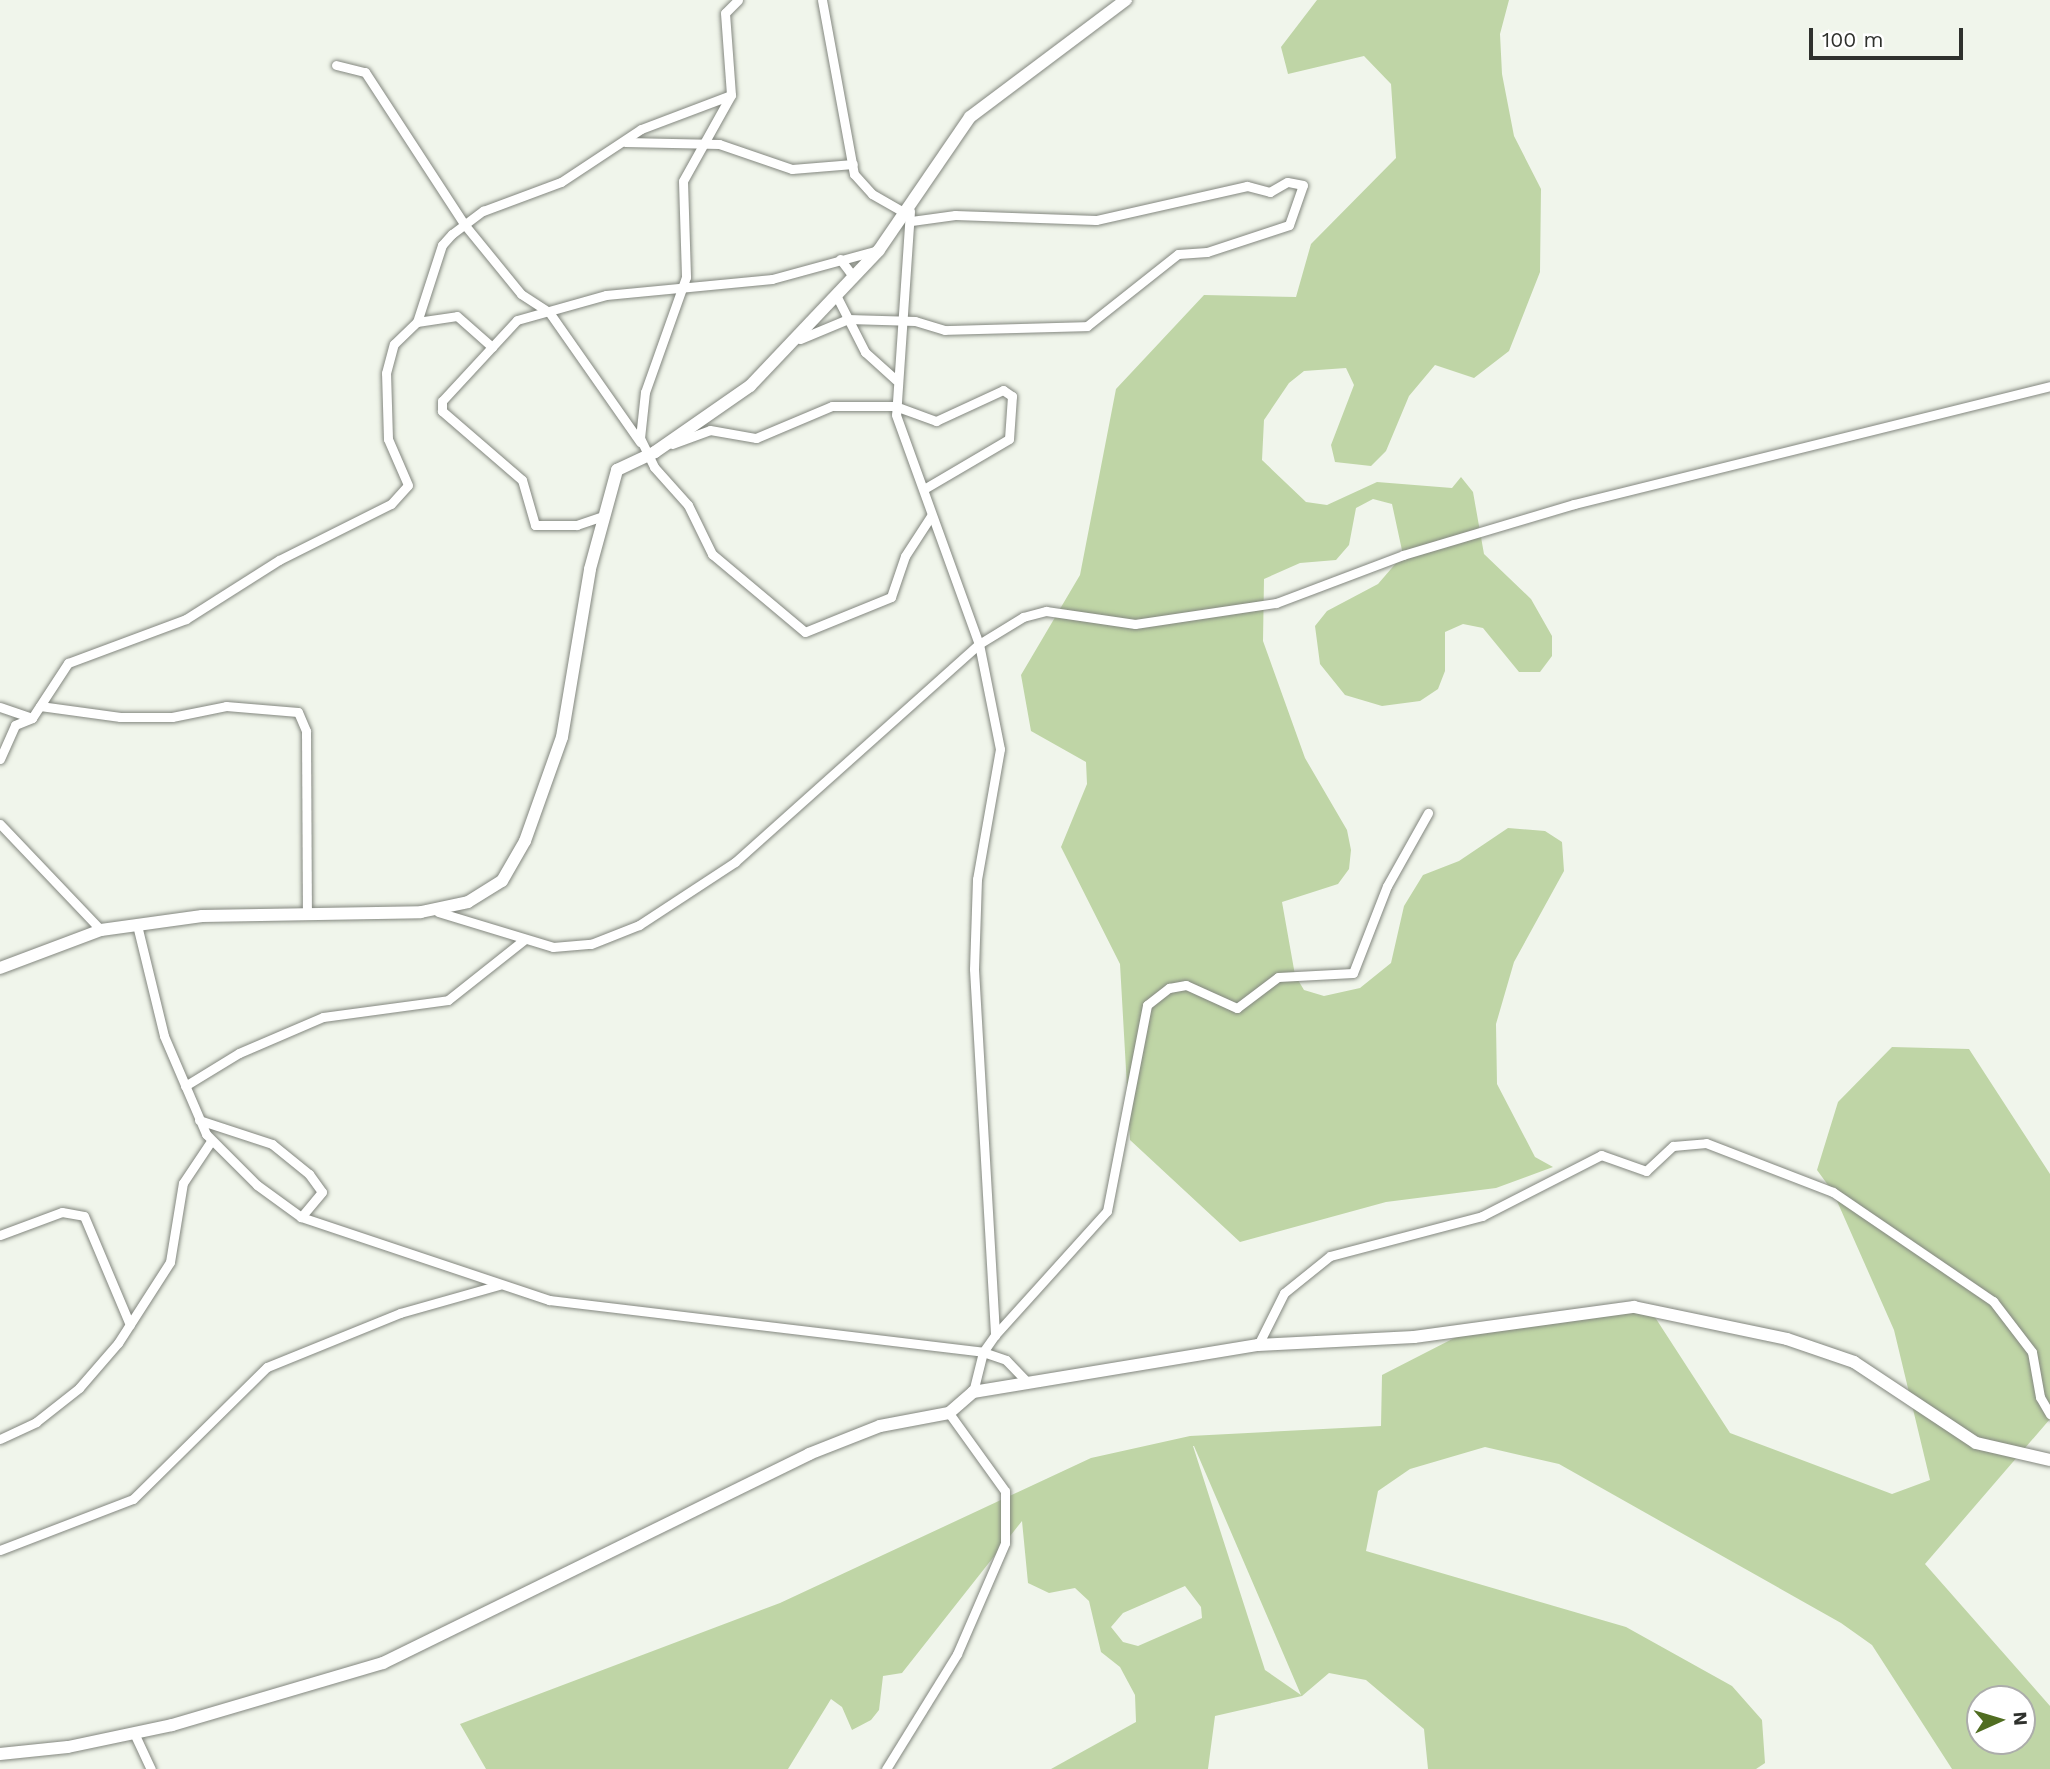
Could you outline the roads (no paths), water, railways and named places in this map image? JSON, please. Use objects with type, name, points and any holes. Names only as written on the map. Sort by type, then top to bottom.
[{"type":"street","points":[[652,454],[640,438],[645,392],[683,286],[683,181],[731,95],[725,13],[738,0]]},
{"type":"street","points":[[786,349],[813,330],[848,319],[945,330],[1087,326],[1178,254],[1208,253],[1289,225],[1303,185],[1287,182],[1270,192],[1247,186],[1096,220],[968,215],[909,216],[858,181],[822,0]]},
{"type":"street","points":[[652,454],[734,398],[837,297],[909,216],[946,144],[989,98],[1126,0]]},
{"type":"street","points":[[335,65],[365,72],[464,224],[521,294],[549,312],[652,454],[688,505],[712,554],[805,632],[891,597],[905,556],[931,516]]},
{"type":"street","points":[[0,759],[15,725],[32,718],[73,661],[186,619],[279,560],[391,503],[408,485],[388,439],[386,373],[394,344],[417,322],[442,245],[464,224],[552,186],[673,115],[731,95]]},
{"type":"street","points":[[623,142],[706,142],[786,168],[853,164]]},
{"type":"street","points":[[909,216],[907,324],[896,380],[895,406],[931,516],[979,644],[1000,749],[977,879],[974,969],[995,1335]]},
{"type":"street","points":[[603,516],[577,525],[535,525],[522,480],[442,411],[442,401],[517,320],[606,295],[760,281],[879,250]]},
{"type":"street","points":[[840,259],[853,276]]},
{"type":"street","points":[[837,297],[865,352],[896,380]]},
{"type":"street","points":[[417,322],[457,316],[492,347]]},
{"type":"street","points":[[0,968],[101,930],[307,912],[448,912],[553,947],[591,944],[639,925],[713,876],[827,784],[979,644],[1046,611],[1135,624],[1276,603],[1403,555],[1574,504],[2050,386]]},
{"type":"street","points":[[421,912],[468,902],[498,884],[525,841],[562,737],[603,516],[617,470],[705,431],[756,438],[832,406],[895,406],[936,421],[1003,390],[1012,396],[1009,439],[924,489]]},
{"type":"street","points":[[40,706],[120,717],[172,717],[226,706],[298,712],[306,731],[307,912]]},
{"type":"street","points":[[0,707],[32,718]]},
{"type":"street","points":[[973,1392],[983,1352],[995,1335],[1107,1211],[1123,1156],[1147,1004],[1169,988],[1186,985],[1237,1008],[1278,977],[1353,973],[1387,886],[1428,813]]},
{"type":"street","points":[[0,824],[101,930]]},
{"type":"street","points":[[136,925],[164,1036],[199,1120],[211,1141],[301,1217],[500,1285],[604,1308],[983,1352],[1006,1360],[1027,1382]]},
{"type":"street","points":[[185,1086],[239,1053],[323,1017],[448,1000],[525,939]]},
{"type":"street","points":[[199,1120],[254,1135],[303,1168],[322,1192],[301,1217]]},
{"type":"street","points":[[0,1439],[36,1422],[79,1388],[130,1325],[170,1262],[185,1175],[211,1141]]},
{"type":"street","points":[[1258,1345],[1284,1293],[1331,1256],[1482,1216],[1601,1155],[1646,1171],[1673,1146],[1706,1143],[1833,1192],[1993,1301],[2032,1352],[2040,1397],[2050,1414]]},
{"type":"street","points":[[0,1235],[62,1212],[84,1216],[130,1325]]},
{"type":"street","points":[[0,1550],[133,1499],[267,1367],[400,1313],[500,1285]]},
{"type":"street","points":[[0,1754],[134,1733],[383,1663],[809,1454],[880,1426],[949,1413],[973,1392],[1258,1345],[1415,1337],[1634,1307],[1787,1339],[1854,1362],[1976,1443],[2050,1460]]},
{"type":"street","points":[[886,1769],[957,1654],[1005,1543],[1005,1491],[949,1413]]},
{"type":"street","points":[[134,1733],[151,1769]]}]
